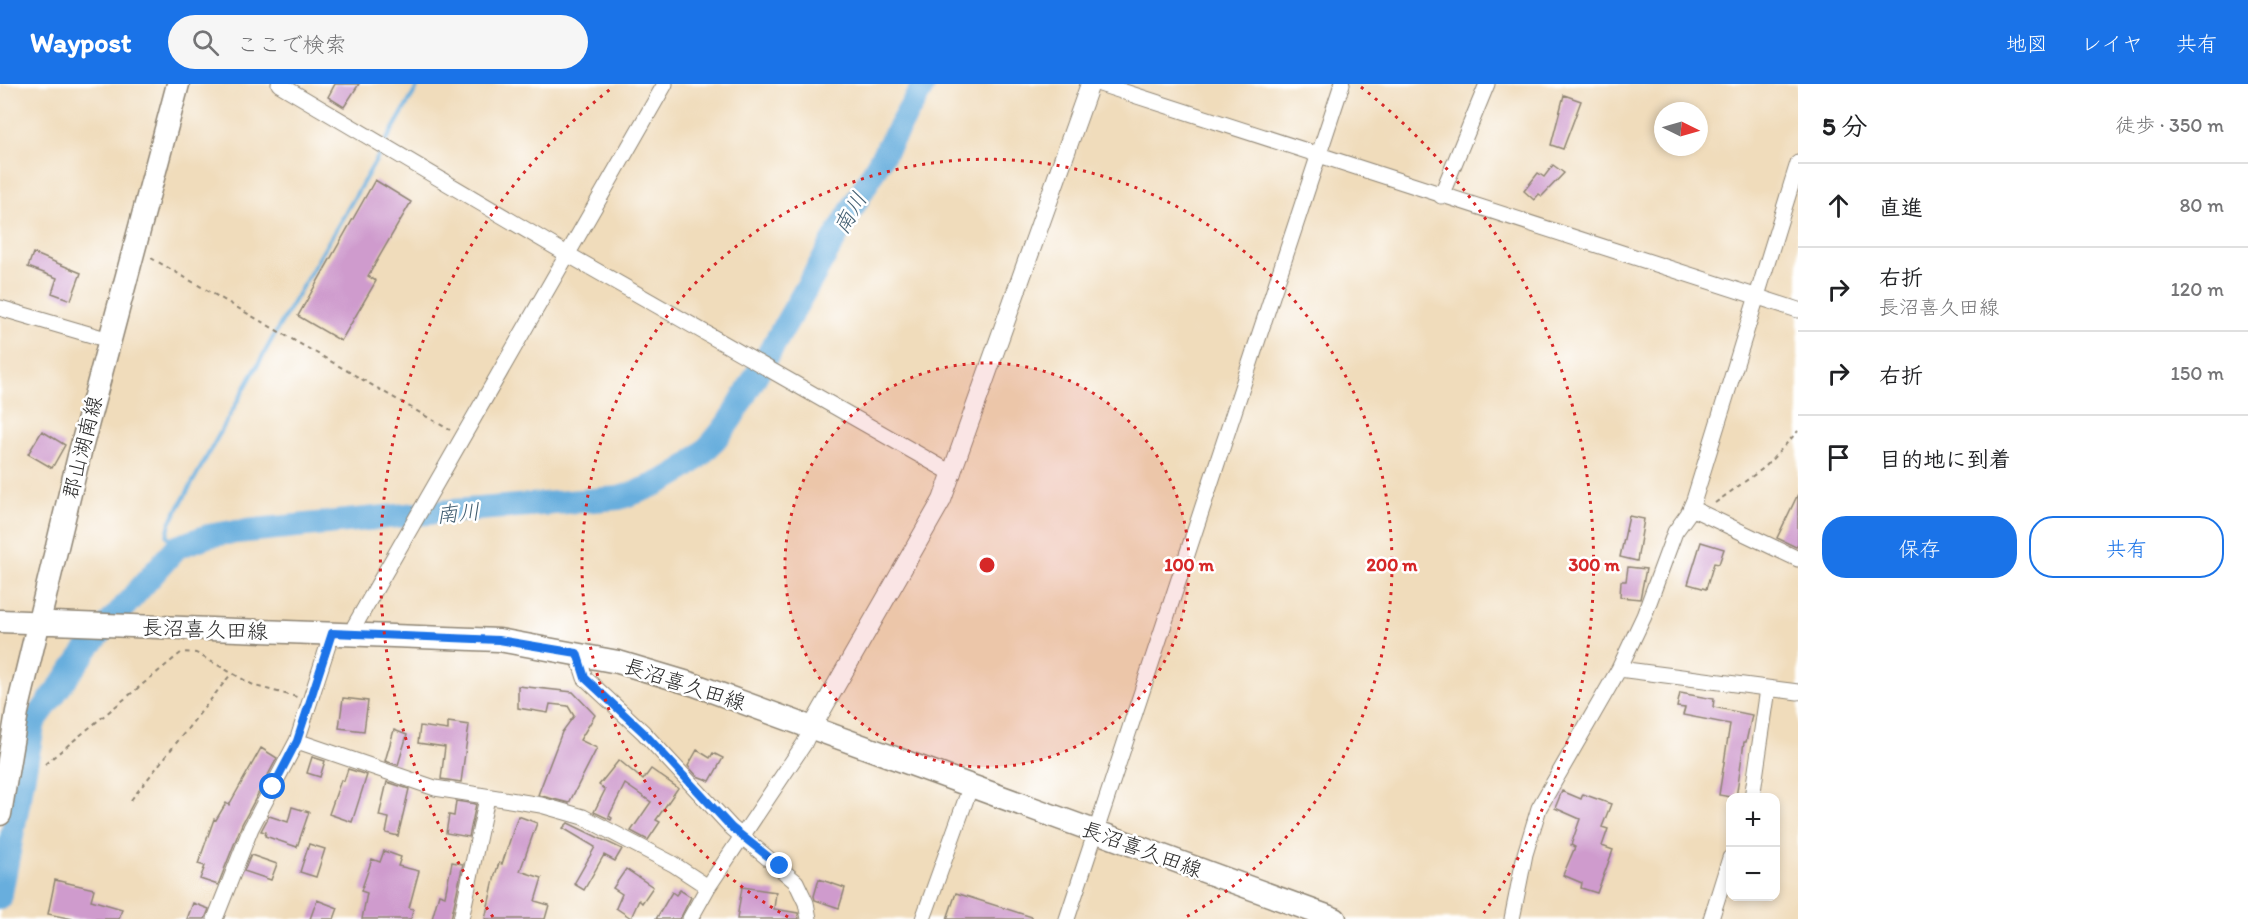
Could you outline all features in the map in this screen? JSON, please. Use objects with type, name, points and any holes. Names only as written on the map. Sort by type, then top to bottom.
[{"type":"main road","name":"郡山湖南線","points":[[0,814],[4,753],[48,623],[109,340],[178,84]]},
{"type":"main road","name":"長沼喜久田線","points":[[0,621],[499,640],[577,653],[652,671],[1335,919]]},
{"type":"street","points":[[279,84],[295,88],[567,254],[953,474]]},
{"type":"street","points":[[214,919],[251,828],[297,741],[311,700],[343,634],[411,527],[665,84]]},
{"type":"street","points":[[690,919],[708,887],[804,744],[932,519],[953,474],[1090,84]]},
{"type":"street","points":[[1100,84],[1798,310]]},
{"type":"street","points":[[1067,919],[1342,84]]},
{"type":"street","points":[[1441,196],[1486,84]]},
{"type":"street","points":[[1512,919],[1527,846],[1539,807],[1619,669],[1644,616],[1675,532],[1696,511],[1755,297],[1798,163]]},
{"type":"street","points":[[0,308],[109,340]]},
{"type":"street","points":[[1696,511],[1798,559]]},
{"type":"street","points":[[577,653],[585,678],[643,732],[685,780],[742,837],[796,882],[806,903],[809,919]]},
{"type":"street","points":[[1619,669],[1798,692]]},
{"type":"street","points":[[1753,793],[1768,689]]},
{"type":"street","points":[[297,741],[435,788],[542,805],[583,817],[674,864],[708,887]]},
{"type":"street","points":[[923,919],[970,788]]},
{"type":"street","points":[[461,919],[487,798]]},
{"type":"street","points":[[1711,919],[1726,873]]},
{"type":"path","points":[[133,248],[452,432],[461,440]]},
{"type":"path","points":[[1696,511],[1766,467],[1798,431]]},
{"type":"path","points":[[45,764],[182,652],[196,653],[231,674],[267,690],[311,700]]},
{"type":"path","points":[[131,800],[231,674]]},
{"type":"building","points":[[335,84],[359,84],[344,107],[328,97]]},
{"type":"building","points":[[1564,95],[1581,101],[1563,149],[1551,145]]},
{"type":"building","points":[[1553,165],[1564,173],[1542,196],[1539,194],[1534,200],[1524,191],[1538,173],[1544,177]]},
{"type":"building","points":[[375,180],[411,202],[368,276],[376,281],[341,341],[298,316]]},
{"type":"building","points":[[33,253],[81,273],[71,300],[52,293],[57,278],[28,267]]},
{"type":"building","points":[[42,431],[65,445],[52,468],[28,454]]},
{"type":"building","points":[[1798,494],[1798,543],[1796,547],[1777,538]]},
{"type":"building","points":[[1629,516],[1644,519],[1637,561],[1620,557]]},
{"type":"building","points":[[1701,542],[1724,549],[1719,564],[1714,563],[1706,589],[1688,584]]},
{"type":"building","points":[[1628,567],[1646,569],[1640,599],[1620,597],[1621,581],[1626,581]]},
{"type":"building","points":[[518,686],[573,692],[595,715],[580,740],[597,748],[569,803],[538,795],[562,732],[574,716],[568,706],[550,704],[548,713],[518,708]]},
{"type":"building","points":[[1680,693],[1714,699],[1713,707],[1752,715],[1746,742],[1744,742],[1737,793],[1726,793],[1726,796],[1719,795],[1730,724],[1683,715],[1685,708],[1677,707]]},
{"type":"building","points":[[343,698],[368,701],[364,731],[339,728]]},
{"type":"building","points":[[448,722],[469,725],[461,782],[441,779],[445,747],[418,743],[420,726],[448,730]]},
{"type":"building","points":[[394,730],[407,735],[398,765],[385,761]]},
{"type":"building","points":[[261,748],[277,758],[242,824],[218,885],[200,879],[205,866],[198,864],[214,819],[216,820],[226,803],[229,805]]},
{"type":"building","points":[[697,750],[710,758],[713,753],[723,758],[710,781],[697,776],[688,766]]},
{"type":"building","points":[[312,757],[325,761],[320,777],[307,773]]},
{"type":"building","points":[[619,760],[643,780],[651,769],[678,788],[656,820],[660,822],[648,840],[631,831],[651,802],[625,784],[609,816],[611,820],[594,812],[605,790],[599,785]]},
{"type":"building","points":[[348,769],[367,775],[352,822],[329,814],[341,780],[344,781]]},
{"type":"building","points":[[387,782],[409,789],[398,836],[386,833],[389,818],[379,816]]},
{"type":"building","points":[[1562,791],[1581,799],[1583,794],[1611,804],[1602,827],[1608,829],[1602,846],[1613,850],[1597,893],[1581,888],[1582,883],[1563,875],[1575,847],[1571,845],[1580,819],[1555,808]]},
{"type":"building","points":[[456,801],[476,804],[469,837],[446,833],[449,815],[454,816]]},
{"type":"building","points":[[292,807],[309,812],[297,847],[265,836],[266,832],[261,831],[269,816],[288,822]]},
{"type":"building","points":[[518,816],[537,823],[520,871],[542,878],[535,901],[549,905],[545,919],[485,919],[495,875],[499,863],[502,864]]},
{"type":"building","points":[[568,823],[622,849],[615,861],[604,855],[584,890],[574,884],[595,847],[563,828]]},
{"type":"building","points":[[309,844],[325,849],[316,877],[300,872]]},
{"type":"building","points":[[384,851],[401,857],[398,866],[419,871],[409,908],[413,909],[411,919],[362,919],[367,893],[361,891],[372,859],[380,862]]},
{"type":"building","points":[[251,855],[277,864],[271,880],[244,871]]},
{"type":"building","points":[[452,862],[463,864],[451,919],[432,919],[439,894],[445,896]]},
{"type":"building","points":[[626,869],[653,887],[642,903],[639,900],[631,918],[616,908],[622,894],[613,888]]},
{"type":"building","points":[[819,879],[845,888],[839,908],[815,900]]},
{"type":"building","points":[[55,880],[94,889],[91,900],[122,909],[119,919],[73,919],[48,914]]},
{"type":"building","points":[[742,887],[776,892],[774,909],[798,913],[799,919],[737,919]]},
{"type":"building","points":[[680,890],[691,897],[680,919],[656,919],[672,892],[676,895]]},
{"type":"building","points":[[956,893],[1032,917],[1032,919],[947,919]]},
{"type":"building","points":[[317,900],[338,908],[334,919],[310,919]]},
{"type":"building","points":[[193,903],[209,909],[205,919],[187,919]]},
{"type":"waterway","points":[[385,143],[419,84]]},
{"type":"waterway","name":"南川","points":[[0,898],[34,722],[91,644],[177,547],[208,536],[226,533],[427,513],[619,498],[654,485],[683,469],[709,447],[732,417],[924,84]]},
{"type":"waterway","points":[[177,547],[167,536],[170,523],[281,323],[382,150]]},
{"type":"route","points":[[273,787],[297,741],[332,633],[499,640],[577,653],[579,666],[585,678],[643,732],[685,780],[732,828],[780,866]]}]
